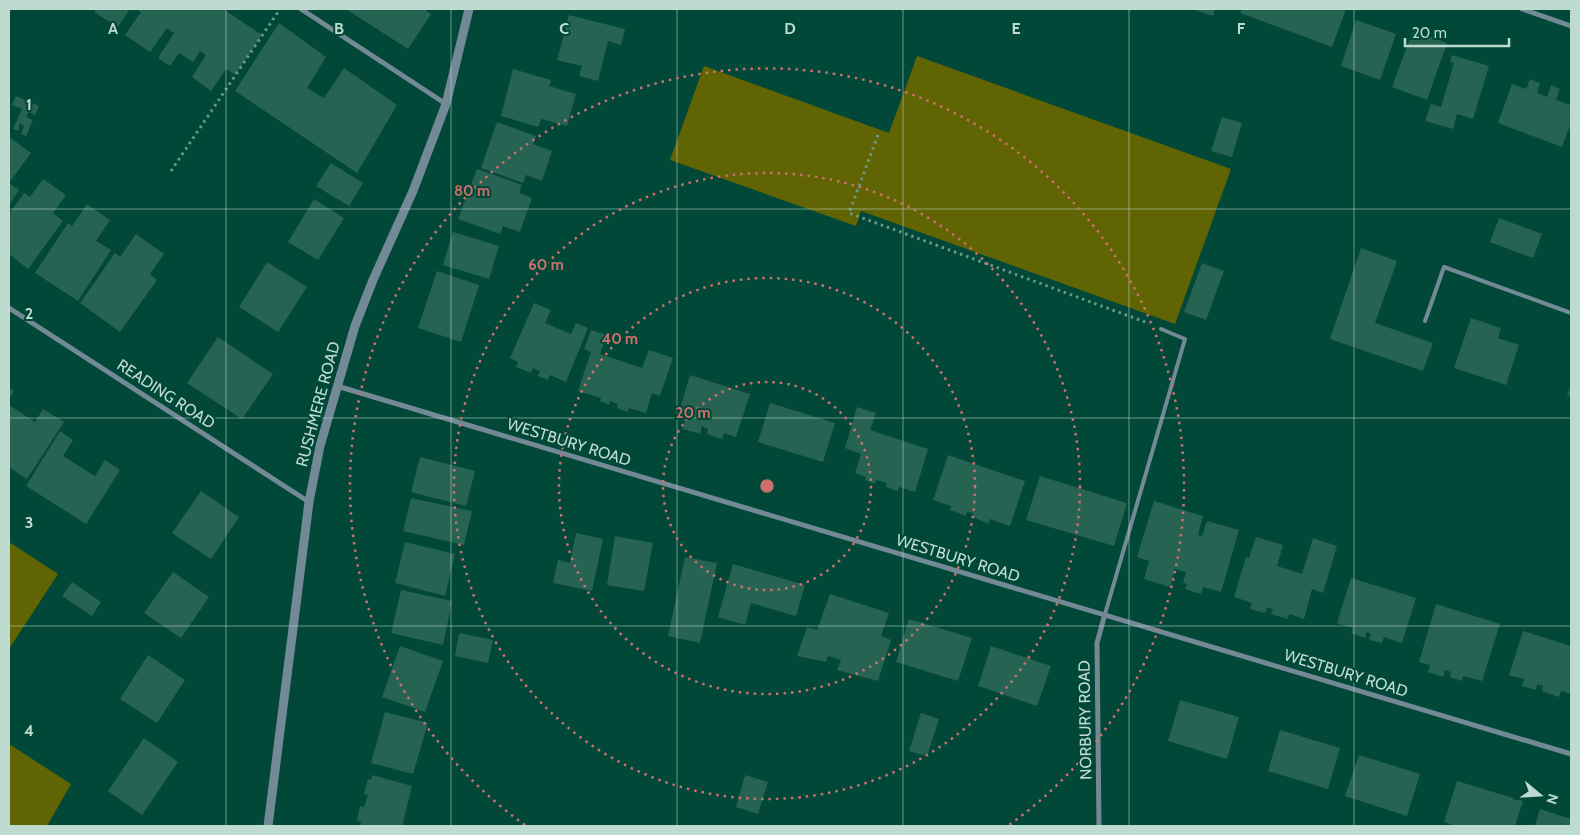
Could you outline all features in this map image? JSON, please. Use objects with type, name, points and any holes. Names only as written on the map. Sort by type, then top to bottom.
[{"type":"street","points":[[301,9],[446,104]]},
{"type":"street","name":"RUSHMERE ROAD","points":[[268,826],[309,502],[320,446],[337,386],[373,280],[413,191],[446,104],[469,9]]},
{"type":"street","points":[[1522,9],[1571,26]]},
{"type":"street","name":"READING ROAD","points":[[9,308],[309,502]]},
{"type":"street","name":"WESTBURY ROAD","points":[[337,386],[1571,754]]},
{"type":"street","name":"NORBURY ROAD","points":[[1099,826],[1097,643],[1105,614]]},
{"type":"lane","points":[[1425,321],[1444,266],[1571,313]]},
{"type":"lane","points":[[1105,614],[1185,339],[1161,329]]},
{"type":"path","points":[[171,171],[280,9]]},
{"type":"path","points":[[878,135],[849,213],[1161,329]]},
{"type":"shaded area","points":[[917,56],[1231,169],[1175,324],[861,211],[856,226],[670,160],[704,66],[889,133]]},
{"type":"shaded area","points":[[9,542],[58,574],[9,649]]},
{"type":"shaded area","points":[[9,744],[71,784],[47,826],[9,826]]},
{"type":"building","points":[[96,9],[130,9],[118,27],[94,12]]},
{"type":"building","points":[[136,9],[223,9],[262,35],[235,75],[226,69],[211,91],[192,77],[206,55],[200,51],[193,62],[179,53],[170,66],[158,58],[174,33],[167,28],[150,52],[125,35],[141,12]]},
{"type":"building","points":[[346,9],[424,9],[431,14],[408,49]]},
{"type":"building","points":[[1192,9],[1215,9],[1213,16]]},
{"type":"building","points":[[1242,9],[1346,9],[1332,47],[1240,13]]},
{"type":"building","points":[[569,15],[625,29],[621,45],[608,41],[598,81],[579,76],[582,66],[557,60]]},
{"type":"building","points":[[1356,20],[1396,34],[1380,80],[1341,66]]},
{"type":"building","points":[[279,23],[326,57],[307,88],[324,98],[344,68],[397,105],[357,173],[235,91]]},
{"type":"building","points":[[1413,30],[1447,43],[1427,100],[1392,87]]},
{"type":"building","points":[[1452,55],[1489,66],[1473,119],[1457,114],[1453,129],[1425,121],[1431,104],[1441,107],[1454,63],[1450,62]]},
{"type":"building","points":[[513,69],[551,80],[549,86],[576,94],[567,126],[541,119],[538,127],[501,116]]},
{"type":"building","points":[[1530,79],[1540,83],[1537,93],[1547,97],[1551,85],[1560,89],[1556,100],[1571,105],[1571,123],[1562,147],[1498,123],[1512,84],[1526,89]]},
{"type":"building","points":[[16,96],[39,106],[35,115],[29,112],[26,117],[33,120],[26,136],[21,134],[24,126],[19,123],[19,131],[13,129],[22,109],[12,105]]},
{"type":"building","points":[[1222,117],[1242,123],[1232,157],[1211,151]]},
{"type":"building","points":[[497,122],[536,136],[533,144],[552,151],[542,181],[526,175],[523,183],[481,168]]},
{"type":"building","points":[[9,137],[31,153],[9,183]]},
{"type":"building","points":[[331,163],[363,183],[349,206],[316,186]]},
{"type":"building","points":[[477,169],[522,185],[519,193],[532,198],[520,232],[503,226],[500,234],[458,219]]},
{"type":"building","points":[[43,179],[66,195],[53,213],[63,221],[28,269],[9,254],[9,214],[24,193],[30,197]]},
{"type":"building","points":[[9,183],[19,190],[9,205]]},
{"type":"building","points":[[314,199],[344,218],[318,260],[288,242]]},
{"type":"building","points":[[87,204],[110,220],[96,241],[111,250],[78,301],[35,273],[68,223],[72,226]]},
{"type":"building","points":[[1499,218],[1542,234],[1533,258],[1490,242]]},
{"type":"building","points":[[453,232],[499,246],[489,279],[443,265]]},
{"type":"building","points":[[136,234],[164,254],[150,274],[157,280],[120,332],[80,303],[115,253],[120,257]]},
{"type":"building","points":[[1361,248],[1397,261],[1375,323],[1433,343],[1423,371],[1330,339]]},
{"type":"building","points":[[267,262],[307,287],[278,332],[239,307]]},
{"type":"building","points":[[1202,263],[1224,271],[1206,320],[1184,312]]},
{"type":"building","points":[[437,271],[479,285],[461,342],[418,328]]},
{"type":"building","points":[[534,303],[551,310],[545,323],[571,334],[576,323],[588,328],[566,382],[550,375],[548,380],[538,376],[540,371],[533,368],[531,373],[516,367],[518,362],[510,358]]},
{"type":"building","points":[[1471,318],[1501,328],[1498,338],[1519,345],[1506,385],[1454,368]]},
{"type":"building","points":[[591,330],[607,335],[600,354],[642,368],[649,350],[673,358],[660,396],[652,393],[646,413],[629,408],[628,412],[617,408],[618,404],[610,401],[609,405],[600,401],[601,398],[578,391],[591,352],[584,349]]},
{"type":"building","points":[[218,337],[273,374],[242,419],[187,383]]},
{"type":"building","points":[[690,375],[750,394],[736,437],[724,433],[722,439],[707,434],[708,429],[702,426],[700,434],[683,429],[685,421],[677,419]]},
{"type":"building","points":[[1571,384],[1571,396],[1567,395]]},
{"type":"building","points":[[9,388],[14,391],[9,399]]},
{"type":"building","points":[[770,403],[835,423],[823,462],[758,442]]},
{"type":"building","points":[[9,405],[35,422],[43,409],[64,422],[27,479],[9,467]]},
{"type":"building","points":[[857,407],[876,413],[870,430],[928,449],[915,492],[899,487],[897,491],[886,487],[887,483],[876,480],[875,484],[865,480],[866,477],[855,473],[861,454],[845,448]]},
{"type":"building","points":[[60,431],[73,440],[63,456],[95,476],[105,460],[120,470],[86,524],[26,486]]},
{"type":"building","points":[[948,455],[1025,481],[1010,526],[990,519],[989,524],[972,517],[973,513],[967,512],[966,516],[950,510],[951,506],[933,500]]},
{"type":"building","points":[[420,457],[475,471],[466,506],[411,492]]},
{"type":"building","points":[[1040,476],[1127,503],[1114,546],[1026,520]]},
{"type":"building","points":[[201,491],[239,517],[211,559],[172,533]]},
{"type":"building","points":[[411,498],[472,511],[464,545],[403,531]]},
{"type":"building","points":[[1154,501],[1203,516],[1198,535],[1202,536],[1207,521],[1239,530],[1221,592],[1203,587],[1201,594],[1185,589],[1187,584],[1183,583],[1186,572],[1175,569],[1170,587],[1144,579],[1149,561],[1137,557]]},
{"type":"building","points":[[576,533],[603,539],[592,591],[553,583],[558,560],[570,563]]},
{"type":"building","points":[[615,536],[653,543],[644,591],[607,585]]},
{"type":"building","points":[[1256,537],[1283,545],[1277,566],[1302,574],[1313,538],[1337,546],[1323,593],[1312,589],[1304,619],[1289,614],[1288,619],[1271,614],[1273,609],[1269,608],[1267,608],[1265,613],[1250,609],[1252,603],[1234,597],[1246,557],[1249,558]]},
{"type":"building","points":[[405,542],[455,554],[445,596],[395,583]]},
{"type":"building","points":[[685,557],[717,563],[700,643],[668,636]]},
{"type":"building","points":[[733,564],[805,585],[796,616],[751,603],[745,625],[718,617]]},
{"type":"building","points":[[173,572],[209,597],[181,638],[144,613]]},
{"type":"building","points":[[1351,578],[1416,598],[1402,643],[1384,637],[1382,643],[1369,640],[1371,634],[1367,632],[1365,638],[1351,633],[1353,628],[1337,623]]},
{"type":"building","points":[[72,582],[101,602],[92,616],[62,596]]},
{"type":"building","points":[[401,590],[452,601],[443,645],[391,633]]},
{"type":"building","points":[[830,594],[889,613],[881,636],[891,640],[878,681],[837,670],[841,660],[828,656],[826,662],[797,656],[807,627],[817,630]]},
{"type":"building","points":[[1436,604],[1500,624],[1482,681],[1463,676],[1462,681],[1450,677],[1451,672],[1445,670],[1443,677],[1428,672],[1430,665],[1419,662]]},
{"type":"building","points":[[909,619],[972,638],[958,681],[896,662]]},
{"type":"building","points":[[1523,631],[1571,646],[1571,694],[1561,691],[1559,697],[1542,691],[1543,686],[1537,684],[1536,690],[1522,686],[1524,679],[1509,675]]},
{"type":"building","points":[[459,633],[493,640],[488,663],[455,656]]},
{"type":"building","points":[[400,646],[443,661],[425,712],[382,697]]},
{"type":"building","points":[[991,646],[1051,666],[1037,706],[978,686]]},
{"type":"building","points":[[148,655],[185,680],[157,723],[120,699]]},
{"type":"building","points":[[1180,700],[1239,717],[1227,759],[1168,741]]},
{"type":"building","points":[[385,712],[428,723],[413,774],[371,763]]},
{"type":"building","points":[[921,713],[939,719],[927,756],[909,751]]},
{"type":"building","points":[[1280,730],[1340,748],[1328,789],[1268,771]]},
{"type":"building","points":[[144,738],[178,762],[142,815],[108,791]]},
{"type":"building","points":[[1359,755],[1420,774],[1407,816],[1345,796]]},
{"type":"building","points":[[372,775],[412,786],[402,826],[360,826],[361,822],[357,820],[360,806],[364,807],[368,795],[364,794],[368,779],[371,780]]},
{"type":"building","points":[[745,775],[768,782],[758,814],[736,807]]},
{"type":"building","points":[[1457,781],[1523,801],[1515,826],[1456,826],[1444,822]]},
{"type":"building","points":[[1540,809],[1571,819],[1571,826],[1535,826]]}]
